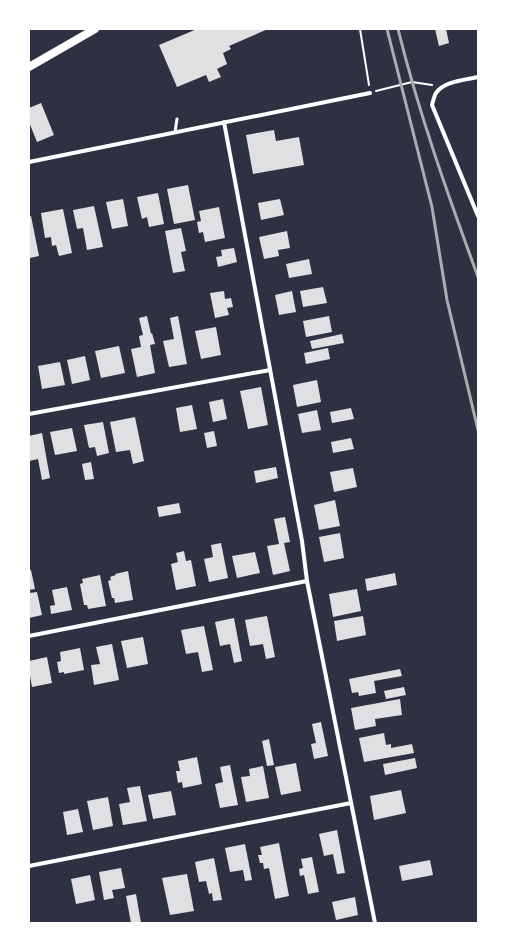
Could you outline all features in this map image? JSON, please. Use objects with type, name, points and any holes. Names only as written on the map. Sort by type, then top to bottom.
[{"type":"main road","points":[[29,66],[95,29]]},
{"type":"street","points":[[478,77],[441,87],[435,94],[432,105],[478,216]]},
{"type":"street","points":[[29,162],[370,93]]},
{"type":"street","points":[[224,122],[302,542],[307,581],[375,923]]},
{"type":"street","points":[[29,414],[270,370]]},
{"type":"street","points":[[29,636],[307,581]]},
{"type":"street","points":[[29,866],[351,803]]},
{"type":"lane","points":[[175,132],[177,119]]},
{"type":"path","points":[[360,29],[370,93],[412,82],[441,87]]},
{"type":"building","points":[[197,29],[268,29],[229,46],[231,49],[223,53],[227,64],[217,69],[221,77],[209,82],[206,75],[177,87],[159,45]]},
{"type":"building","points":[[435,29],[446,29],[449,43],[439,46]]},
{"type":"building","points":[[41,103],[54,135],[37,142],[29,122],[29,108]]},
{"type":"building","points":[[274,130],[276,141],[299,137],[304,165],[253,174],[246,135]]},
{"type":"building","points":[[188,185],[195,220],[174,224],[167,189]]},
{"type":"building","points":[[158,193],[164,224],[149,227],[147,217],[142,219],[137,197]]},
{"type":"building","points":[[123,199],[128,226],[112,229],[106,202]]},
{"type":"building","points":[[280,199],[284,215],[261,220],[258,203]]},
{"type":"building","points":[[94,206],[103,247],[87,250],[83,228],[77,229],[73,210]]},
{"type":"building","points":[[219,207],[225,238],[205,242],[203,232],[199,233],[197,222],[201,221],[199,211]]},
{"type":"building","points":[[63,209],[72,253],[59,256],[56,245],[52,246],[51,237],[45,238],[41,213]]},
{"type":"building","points":[[31,216],[39,256],[30,258],[29,217]]},
{"type":"building","points":[[181,228],[186,251],[181,252],[185,271],[173,273],[165,231]]},
{"type":"building","points":[[287,231],[290,248],[278,250],[279,256],[264,259],[259,237]]},
{"type":"building","points":[[234,248],[237,262],[218,267],[216,257],[222,256],[221,250]]},
{"type":"building","points":[[309,259],[312,274],[289,278],[286,264]]},
{"type":"building","points":[[323,287],[327,303],[303,307],[300,291]]},
{"type":"building","points":[[224,291],[225,299],[231,298],[233,307],[227,308],[229,315],[215,318],[210,293]]},
{"type":"building","points":[[292,291],[296,312],[279,315],[275,295]]},
{"type":"building","points":[[147,316],[155,344],[150,345],[155,373],[137,377],[131,349],[141,347],[139,336],[143,335],[139,318]]},
{"type":"building","points":[[178,316],[187,364],[169,367],[163,341],[174,339],[170,318]]},
{"type":"building","points":[[329,316],[332,332],[306,337],[303,321]]},
{"type":"building","points":[[216,327],[221,355],[201,359],[195,331]]},
{"type":"building","points":[[342,334],[344,343],[312,349],[310,341]]},
{"type":"building","points":[[119,346],[125,373],[101,378],[95,351]]},
{"type":"building","points":[[328,348],[330,359],[306,364],[304,353]]},
{"type":"building","points":[[85,356],[90,380],[72,384],[67,360]]},
{"type":"building","points":[[60,362],[65,385],[42,389],[38,366]]},
{"type":"building","points":[[317,380],[321,402],[297,407],[293,385]]},
{"type":"building","points":[[261,387],[268,425],[248,429],[240,391]]},
{"type":"building","points":[[223,399],[227,419],[213,422],[209,402]]},
{"type":"building","points":[[192,405],[197,429],[180,432],[176,408]]},
{"type":"building","points":[[351,408],[354,419],[332,423],[330,412]]},
{"type":"building","points":[[317,410],[321,430],[302,433],[298,414]]},
{"type":"building","points":[[135,417],[144,461],[133,464],[130,450],[116,452],[110,422]]},
{"type":"building","points":[[103,422],[109,453],[97,456],[95,447],[89,448],[84,425]]},
{"type":"building","points":[[72,428],[77,451],[55,455],[50,432]]},
{"type":"building","points":[[214,431],[217,446],[207,448],[204,433]]},
{"type":"building","points":[[42,433],[50,478],[42,480],[38,459],[29,461],[29,436]]},
{"type":"building","points":[[351,438],[354,449],[333,453],[331,442]]},
{"type":"building","points":[[91,462],[94,479],[85,480],[82,464]]},
{"type":"building","points":[[276,467],[278,478],[256,483],[254,471]]},
{"type":"building","points":[[353,468],[357,487],[334,492],[330,472]]},
{"type":"building","points":[[335,500],[340,526],[319,530],[314,505]]},
{"type":"building","points":[[179,503],[181,513],[159,517],[157,507]]},
{"type":"building","points":[[285,517],[290,542],[284,543],[290,571],[273,575],[267,546],[279,544],[274,519]]},
{"type":"building","points":[[340,533],[344,558],[324,562],[319,537]]},
{"type":"building","points":[[221,543],[228,578],[209,582],[204,559],[213,557],[211,545]]},
{"type":"building","points":[[184,551],[186,561],[191,560],[196,586],[176,590],[171,564],[178,562],[176,553]]},
{"type":"building","points":[[255,552],[260,573],[237,578],[232,556]]},
{"type":"building","points":[[31,570],[35,589],[29,590],[29,571]]},
{"type":"building","points":[[128,571],[133,600],[115,603],[114,598],[112,598],[108,581],[111,580],[110,577],[116,575],[115,574]]},
{"type":"building","points":[[395,573],[397,585],[367,591],[365,579]]},
{"type":"building","points":[[100,575],[106,606],[88,609],[87,605],[84,605],[80,584],[83,583],[82,579]]},
{"type":"building","points":[[67,587],[72,610],[51,614],[50,606],[55,605],[52,590]]},
{"type":"building","points":[[357,589],[361,611],[333,617],[329,594]]},
{"type":"building","points":[[37,592],[42,615],[29,618],[29,593]]},
{"type":"building","points":[[267,616],[275,657],[266,659],[263,644],[250,646],[245,620]]},
{"type":"building","points":[[363,616],[366,635],[337,641],[334,621]]},
{"type":"building","points":[[234,618],[242,661],[234,663],[230,644],[220,646],[215,622]]},
{"type":"building","points":[[204,626],[213,670],[202,672],[198,652],[186,654],[181,630]]},
{"type":"building","points":[[143,637],[148,664],[127,668],[121,641]]},
{"type":"building","points":[[112,644],[119,680],[94,685],[91,665],[100,664],[96,647]]},
{"type":"building","points":[[80,648],[84,670],[64,674],[64,672],[59,673],[57,662],[61,661],[60,652]]},
{"type":"building","points":[[47,657],[52,683],[32,687],[29,661]]},
{"type":"building","points":[[400,669],[402,676],[374,681],[376,693],[359,696],[358,692],[352,693],[349,679]]},
{"type":"building","points":[[404,687],[406,695],[386,699],[384,691]]},
{"type":"building","points":[[400,699],[402,715],[375,719],[376,726],[355,730],[351,708]]},
{"type":"building","points":[[321,722],[328,756],[314,759],[311,744],[316,743],[312,724]]},
{"type":"building","points":[[384,733],[386,745],[391,744],[391,748],[412,744],[414,753],[364,762],[359,738]]},
{"type":"building","points":[[269,739],[274,765],[267,766],[262,741]]},
{"type":"building","points":[[197,757],[202,784],[183,788],[182,782],[178,783],[176,771],[180,771],[178,761]]},
{"type":"building","points":[[415,758],[417,768],[385,775],[383,764]]},
{"type":"building","points":[[296,763],[301,791],[281,795],[275,767]]},
{"type":"building","points":[[230,765],[238,805],[220,808],[215,784],[223,782],[220,767]]},
{"type":"building","points":[[263,766],[269,798],[246,802],[241,777],[250,776],[249,769]]},
{"type":"building","points":[[140,786],[147,821],[123,825],[119,804],[130,802],[127,788]]},
{"type":"building","points":[[401,790],[406,813],[374,820],[370,796]]},
{"type":"building","points":[[171,791],[176,815],[153,819],[148,795]]},
{"type":"building","points":[[108,797],[113,826],[93,830],[87,801]]},
{"type":"building","points":[[78,809],[83,832],[67,835],[63,812]]},
{"type":"building","points":[[337,830],[345,873],[337,874],[333,854],[324,856],[319,834]]},
{"type":"building","points":[[279,843],[289,896],[275,899],[269,868],[264,869],[263,863],[260,863],[258,855],[262,855],[260,847]]},
{"type":"building","points":[[245,844],[252,880],[245,881],[243,870],[230,872],[225,848]]},
{"type":"building","points":[[312,857],[319,892],[308,894],[304,875],[300,876],[299,869],[303,868],[301,859]]},
{"type":"building","points":[[214,858],[222,900],[213,901],[212,893],[209,894],[206,881],[199,882],[195,862]]},
{"type":"building","points":[[430,860],[433,875],[402,881],[399,866]]},
{"type":"building","points":[[121,868],[125,888],[112,890],[114,898],[104,900],[99,872]]},
{"type":"building","points":[[187,874],[194,911],[170,915],[162,878]]},
{"type":"building","points":[[90,875],[95,900],[76,904],[71,879]]},
{"type":"building","points":[[136,894],[141,923],[131,923],[126,896]]},
{"type":"building","points":[[355,897],[358,915],[336,920],[332,902]]},
{"type":"railway","points":[[387,29],[432,207],[447,300],[478,430]]},
{"type":"railway","points":[[398,29],[415,92],[445,185],[478,277]]}]
